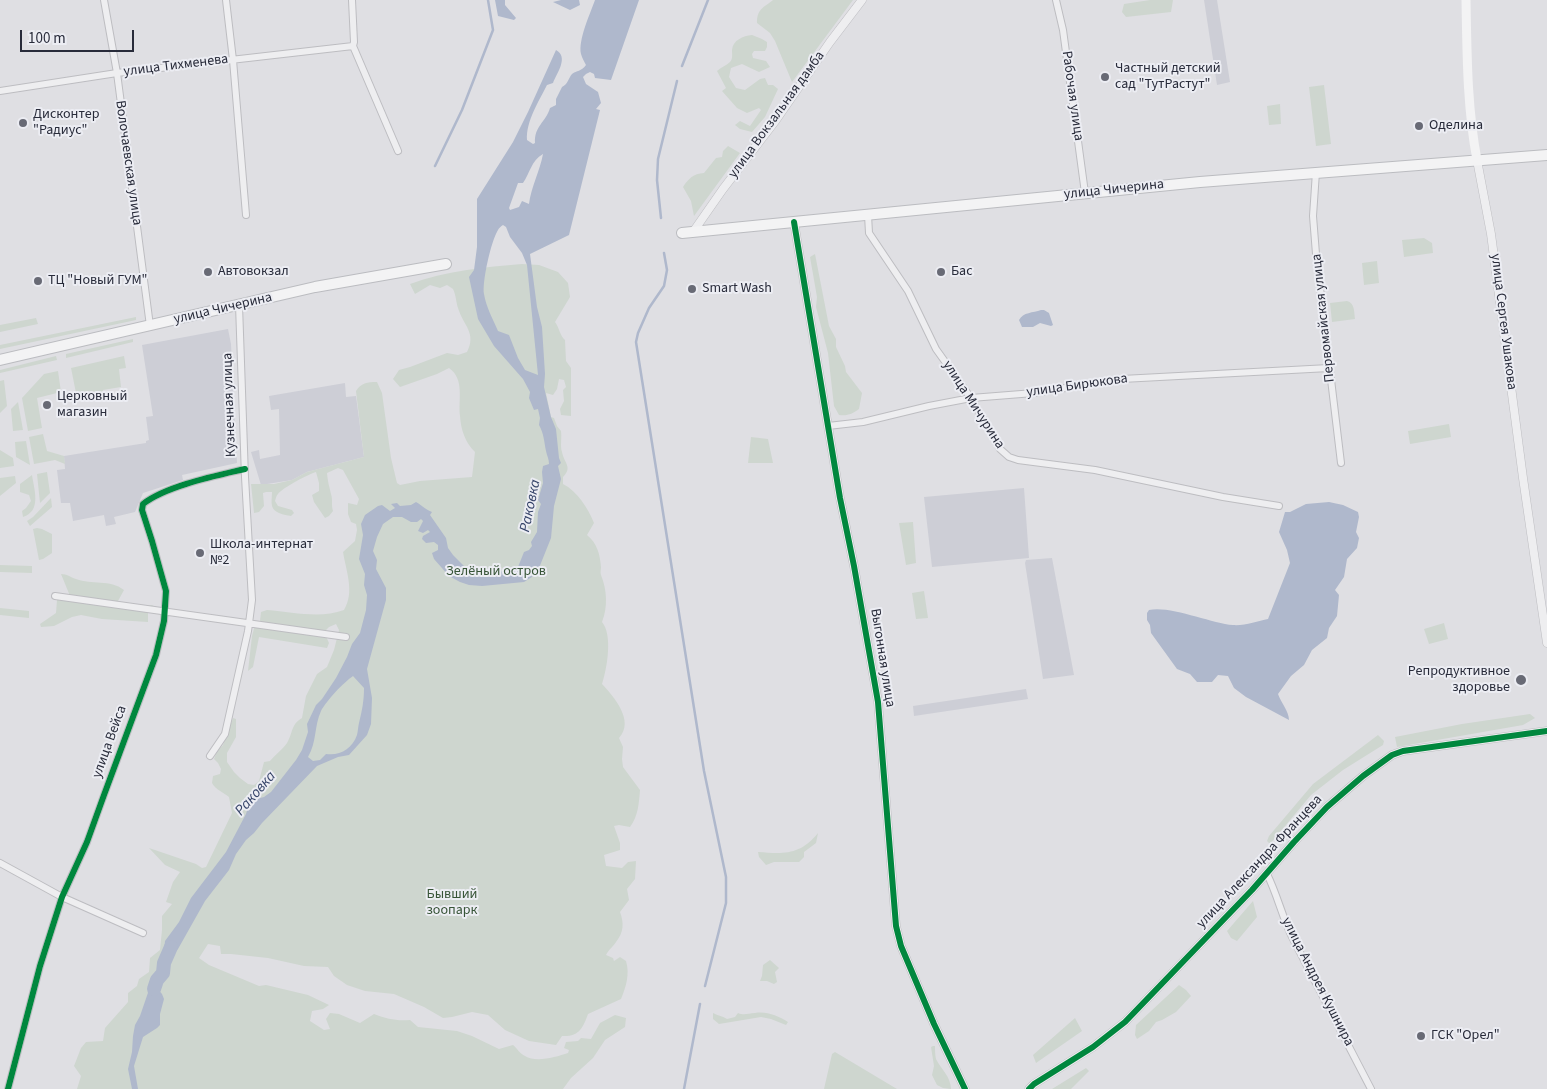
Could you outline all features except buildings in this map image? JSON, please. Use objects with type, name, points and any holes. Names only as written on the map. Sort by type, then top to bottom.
[{"type":"main road","name":"улица Сергея Ушакова","points":[[1466,0],[1468,83],[1472,134],[1477,160]]},
{"type":"main road","name":"улица Чичерина","points":[[682,233],[1208,181],[1547,155]]},
{"type":"main road","name":"улица Чичерина","points":[[0,360],[315,287],[446,264]]},
{"type":"street","name":"Волочаевская улица","points":[[104,0],[116,73],[150,326]]},
{"type":"street","points":[[226,0],[246,215]]},
{"type":"street","points":[[352,0],[353,46],[398,151]]},
{"type":"street","name":"улица Вокзальная дамба","points":[[693,232],[862,0]]},
{"type":"street","name":"Рабочая улица","points":[[1056,0],[1063,30],[1085,193]]},
{"type":"street","name":"улица Тихменева","points":[[0,90],[116,73],[353,46]]},
{"type":"street","name":"улица Сергея Ушакова","points":[[1477,160],[1491,234],[1547,643]]},
{"type":"street","name":"Первомайская улица","points":[[1316,172],[1313,216],[1316,254],[1341,463]]},
{"type":"street","name":"улица Мичурина","points":[[868,215],[869,233],[908,291],[936,349],[971,398],[992,438],[1009,458],[1094,470],[1223,497],[1279,506]]},
{"type":"street","name":"Выгонная улица","points":[[794,222],[828,426],[878,702],[896,926],[901,946],[964,1089]]},
{"type":"street","name":"Кузнечная улица","points":[[210,756],[224,734],[249,623],[252,600],[239,305]]},
{"type":"street","name":"улица Бирюкова","points":[[828,426],[863,422],[971,398],[1034,393],[1122,379],[1329,368]]},
{"type":"street","name":"улица Вейса","points":[[8,1089],[40,966],[62,898],[87,842],[156,655],[165,612],[166,591],[142,510],[143,504],[153,497],[198,481],[245,469]]},
{"type":"street","points":[[55,596],[346,637]]},
{"type":"street","name":"улица Александра Францева","points":[[1029,1089],[1093,1047],[1125,1022],[1267,874],[1327,807],[1363,776],[1392,755],[1402,751],[1547,731]]},
{"type":"street","points":[[0,863],[62,898],[143,933]]},
{"type":"street","name":"улица Андрея Кушнира","points":[[1267,874],[1274,888],[1284,921],[1372,1089]]},
{"type":"shaded area","points":[[1204,0],[1217,0],[1230,82],[1217,85]]},
{"type":"shaded area","points":[[228,329],[231,344],[237,463],[182,475],[183,480],[143,493],[135,512],[114,517],[116,524],[106,526],[104,515],[73,521],[70,503],[61,503],[57,470],[65,469],[64,456],[146,443],[149,440],[146,417],[153,416],[142,345]]},
{"type":"shaded area","points":[[345,383],[346,397],[356,396],[364,457],[307,472],[292,480],[261,485],[251,452],[259,450],[260,459],[280,455],[279,409],[271,410],[269,396]]},
{"type":"shaded area","points":[[1024,488],[1029,558],[932,567],[924,497]]},
{"type":"shaded area","points":[[1052,558],[1074,675],[1043,679],[1025,563],[1026,560]]},
{"type":"shaded area","points":[[1026,689],[1028,699],[914,716],[913,706]]},
{"type":"green space","points":[[773,0],[853,0],[792,82],[775,41],[770,33],[757,23],[759,12]]},
{"type":"green space","points":[[1150,0],[1173,0],[1171,12],[1126,17],[1122,12],[1124,4]]},
{"type":"green space","points":[[752,35],[767,42],[765,51],[754,51],[752,54],[753,58],[766,61],[770,67],[759,72],[742,64],[731,68],[729,77],[736,88],[745,90],[760,79],[765,78],[768,85],[773,85],[778,89],[765,117],[752,132],[740,129],[735,125],[740,121],[750,126],[761,110],[759,108],[747,113],[737,108],[722,91],[726,88],[717,71],[731,61],[732,50],[736,41]]},
{"type":"green space","points":[[1324,85],[1331,144],[1316,146],[1309,87]]},
{"type":"green space","points":[[1280,104],[1281,124],[1269,125],[1267,106]]},
{"type":"green space","points":[[728,146],[740,153],[694,216],[691,201],[683,187],[692,177],[704,173],[716,158],[722,157],[723,151]]},
{"type":"green space","points":[[1424,238],[1432,243],[1433,253],[1404,257],[1402,240]]},
{"type":"green space","points":[[815,254],[829,326],[836,339],[836,347],[846,372],[862,393],[859,409],[847,415],[839,415],[834,406],[828,353],[816,307],[817,297],[810,257]]},
{"type":"green space","points":[[1377,261],[1379,283],[1364,285],[1362,263]]},
{"type":"green space","name":"Зелёный остров","points":[[522,264],[539,265],[558,272],[568,283],[570,297],[555,322],[565,340],[566,361],[571,368],[571,416],[561,415],[560,409],[564,401],[563,390],[566,387],[564,380],[559,379],[557,389],[553,395],[546,393],[551,417],[554,418],[561,431],[561,450],[568,468],[563,477],[563,484],[582,501],[594,523],[587,535],[596,545],[599,553],[606,598],[602,622],[607,635],[608,652],[602,684],[617,702],[624,717],[625,724],[619,738],[623,747],[623,767],[640,790],[639,805],[633,823],[630,827],[614,826],[620,843],[620,850],[604,855],[606,866],[622,868],[628,862],[636,861],[635,879],[627,889],[629,900],[620,912],[623,924],[622,931],[606,955],[613,958],[614,961],[620,957],[626,961],[627,980],[621,999],[588,1014],[580,1031],[573,1035],[562,1036],[556,1045],[529,1041],[505,1030],[488,1015],[472,1012],[443,1018],[424,1007],[394,994],[365,991],[347,985],[334,976],[328,967],[304,966],[268,958],[221,954],[220,946],[208,944],[199,958],[209,965],[259,986],[266,985],[308,995],[329,1005],[323,1009],[312,1011],[310,1021],[324,1030],[330,1029],[326,1019],[330,1013],[339,1014],[360,1023],[374,1014],[392,1019],[410,1020],[418,1027],[457,1031],[499,1049],[513,1045],[523,1055],[540,1059],[552,1058],[568,1053],[569,1050],[564,1048],[566,1042],[578,1041],[581,1038],[591,1039],[600,1023],[615,1015],[626,1018],[625,1027],[605,1040],[593,1058],[571,1078],[563,1089],[77,1089],[81,1076],[74,1066],[81,1048],[86,1042],[103,1041],[105,1028],[128,1002],[128,993],[137,986],[139,979],[149,972],[150,958],[160,950],[162,916],[172,904],[166,902],[173,882],[180,872],[165,865],[149,848],[196,864],[202,868],[206,867],[232,813],[229,797],[212,783],[213,776],[220,774],[221,769],[214,759],[217,751],[223,745],[233,718],[236,719],[236,737],[227,753],[227,762],[240,778],[248,784],[254,785],[259,781],[264,762],[270,761],[285,745],[294,726],[302,718],[306,696],[317,674],[327,667],[334,650],[339,630],[336,624],[324,632],[329,643],[327,648],[259,637],[253,667],[248,671],[252,636],[256,621],[260,621],[261,612],[267,610],[326,614],[344,610],[349,596],[349,589],[343,552],[355,541],[357,530],[356,524],[351,522],[348,514],[348,503],[357,505],[359,499],[343,470],[338,468],[327,473],[333,511],[329,516],[325,518],[314,502],[312,495],[319,491],[316,472],[280,491],[277,496],[275,501],[278,506],[292,510],[294,513],[291,516],[280,513],[273,508],[272,492],[263,493],[264,506],[259,512],[254,513],[251,484],[274,484],[292,480],[307,472],[364,457],[356,391],[362,385],[373,382],[377,382],[382,393],[391,458],[397,483],[400,485],[420,481],[472,477],[475,452],[466,440],[463,431],[460,416],[460,390],[454,373],[449,368],[400,387],[393,379],[399,370],[447,353],[458,355],[467,352],[471,340],[457,306],[453,289],[447,285],[440,288],[430,285],[415,294],[410,284],[451,273]]},
{"type":"green space","points":[[1347,301],[1353,306],[1355,319],[1332,322],[1330,303]]},
{"type":"green space","points":[[136,317],[136,320],[0,349],[0,345]]},
{"type":"green space","points":[[36,318],[38,324],[0,332],[0,325]]},
{"type":"green space","points":[[133,339],[133,342],[66,358],[66,354]]},
{"type":"green space","points":[[56,356],[57,360],[0,373],[0,370]]},
{"type":"green space","points":[[124,356],[126,368],[119,369],[121,387],[103,390],[103,394],[77,398],[71,368]]},
{"type":"green space","points":[[58,371],[61,392],[37,398],[42,428],[28,431],[22,398],[44,374]]},
{"type":"green space","points":[[4,380],[7,406],[0,413],[0,381]]},
{"type":"green space","points":[[18,402],[23,430],[13,431],[11,409]]},
{"type":"green space","points":[[1449,424],[1451,437],[1410,444],[1408,431]]},
{"type":"green space","points":[[43,434],[47,451],[64,456],[65,464],[55,460],[34,464],[29,437]]},
{"type":"green space","points":[[751,437],[768,439],[773,463],[748,463]]},
{"type":"green space","points":[[26,441],[30,465],[16,457],[15,442]]},
{"type":"green space","points":[[0,450],[13,458],[14,466],[0,468]]},
{"type":"green space","points":[[47,472],[50,493],[40,503],[37,474]]},
{"type":"green space","points":[[32,475],[35,505],[29,514],[23,517],[22,511],[31,501],[29,495],[20,492],[20,484]]},
{"type":"green space","points":[[15,476],[16,483],[0,496],[0,478]]},
{"type":"green space","points":[[51,498],[52,507],[30,526],[27,521]]},
{"type":"green space","points":[[913,522],[916,563],[906,565],[899,523]]},
{"type":"green space","points":[[37,528],[52,534],[52,553],[39,560],[33,529]]},
{"type":"green space","points":[[0,565],[32,566],[32,573],[0,572]]},
{"type":"green space","points":[[61,574],[82,581],[107,583],[119,587],[124,590],[118,601],[123,609],[152,605],[155,609],[148,613],[148,622],[102,619],[81,615],[72,617],[54,626],[41,627],[40,624],[56,613],[57,600],[70,601],[70,596]]},
{"type":"green space","points":[[924,591],[928,618],[916,619],[912,593]]},
{"type":"green space","points":[[0,608],[29,611],[29,618],[0,615]]},
{"type":"green space","points":[[1444,623],[1448,639],[1429,644],[1424,629]]},
{"type":"green space","points":[[1530,714],[1535,718],[1523,725],[1397,747],[1395,737],[1462,724]]},
{"type":"green space","points":[[1378,735],[1384,741],[1383,745],[1343,770],[1311,795],[1270,844],[1267,841],[1269,836],[1313,784]]},
{"type":"green space","points":[[818,833],[816,843],[804,852],[804,857],[799,862],[774,862],[766,865],[759,857],[758,852],[791,852],[805,846]]},
{"type":"green space","points":[[1253,901],[1257,917],[1237,941],[1231,938],[1227,931]]},
{"type":"green space","points":[[770,960],[779,968],[775,972],[777,982],[774,984],[760,981],[763,965]]},
{"type":"green space","points":[[1179,985],[1191,996],[1176,1012],[1156,1022],[1149,1031],[1137,1039],[1135,1035],[1136,1025]]},
{"type":"green space","points":[[713,1013],[727,1019],[735,1017],[738,1013],[768,1013],[788,1022],[786,1025],[761,1017],[719,1024],[713,1019]]},
{"type":"green space","points":[[1075,1018],[1082,1031],[1036,1063],[1033,1055]]},
{"type":"green space","points":[[935,1046],[936,1059],[948,1077],[951,1089],[937,1085],[932,1075],[934,1066],[931,1047]]},
{"type":"green space","points":[[835,1052],[897,1089],[824,1089],[832,1054]]},
{"type":"green space","points":[[1086,1068],[1089,1071],[1071,1089],[1052,1089]]},
{"type":"water","points":[[495,0],[505,0],[505,5],[516,18],[514,20],[498,16]]},
{"type":"water","points":[[579,0],[580,5],[570,10],[553,2]]},
{"type":"water","points":[[595,0],[639,0],[611,80],[595,78],[594,74],[590,72],[583,77],[586,84],[598,92],[601,103],[596,109],[600,110],[569,235],[530,254],[537,307],[542,327],[544,387],[551,417],[556,429],[561,463],[558,466],[561,479],[554,506],[551,538],[539,568],[532,577],[524,582],[482,586],[469,585],[449,576],[434,559],[432,553],[438,550],[438,545],[434,542],[426,543],[422,539],[423,536],[430,532],[428,530],[423,533],[418,531],[423,521],[421,519],[417,522],[411,522],[402,517],[393,517],[383,524],[373,551],[377,560],[376,569],[386,588],[386,600],[367,669],[372,698],[371,724],[367,735],[349,755],[338,757],[317,766],[246,840],[236,854],[229,870],[205,901],[178,949],[164,963],[165,941],[179,922],[191,898],[226,852],[246,814],[249,804],[271,792],[296,760],[302,750],[308,732],[307,724],[316,705],[336,678],[352,644],[360,633],[366,610],[367,595],[364,585],[365,574],[359,559],[363,535],[361,524],[365,515],[378,506],[382,505],[390,511],[395,508],[391,504],[397,503],[400,506],[411,505],[416,502],[432,512],[430,515],[446,538],[448,548],[467,569],[473,572],[501,571],[505,574],[510,570],[513,571],[518,567],[524,552],[532,546],[531,542],[537,532],[538,512],[541,504],[538,500],[543,483],[543,466],[549,464],[549,461],[539,425],[538,409],[534,410],[529,398],[530,392],[523,379],[494,346],[478,319],[469,277],[474,270],[477,247],[477,199],[513,142],[556,50],[562,57],[561,65],[553,83],[547,85],[534,111],[527,133],[527,140],[533,144],[535,143],[538,128],[550,108],[556,105],[556,99],[562,87],[567,83],[572,74],[586,65],[581,54],[581,42]],"holes":[[[543,154],[529,204],[522,201],[519,207],[510,210],[509,208],[518,183],[523,183],[533,164]],[[503,225],[506,227],[527,265],[538,375],[525,370],[509,335],[498,331],[485,299],[484,280],[495,235]],[[353,676],[364,688],[363,706],[357,735],[349,748],[341,753],[326,754],[320,760],[313,761],[308,757],[313,746],[321,711],[340,687]]]},
{"type":"water","points":[[1041,310],[1049,313],[1053,325],[1040,323],[1033,327],[1022,327],[1019,320],[1021,317]]},
{"type":"water","points":[[1329,502],[1343,505],[1358,512],[1356,532],[1359,538],[1357,548],[1347,559],[1344,577],[1335,590],[1339,595],[1337,616],[1329,628],[1327,638],[1312,650],[1304,665],[1291,676],[1278,694],[1288,713],[1289,720],[1246,697],[1234,688],[1228,676],[1218,675],[1212,682],[1197,682],[1190,674],[1177,669],[1151,633],[1147,620],[1149,610],[1157,609],[1179,612],[1233,625],[1268,619],[1290,563],[1287,550],[1279,532],[1285,512],[1290,512],[1306,504]]},
{"type":"water","points":[[161,971],[164,976],[156,987],[164,999],[160,1014],[160,1025],[143,1037],[134,1066],[138,1089],[132,1089],[128,1069],[135,1025],[151,984],[156,974]]},
{"type":"waterway","points":[[435,166],[462,110],[493,30],[488,0]]},
{"type":"waterway","points":[[682,66],[708,0]]},
{"type":"waterway","points":[[661,218],[657,180],[658,159],[677,81]]},
{"type":"waterway","points":[[664,253],[667,270],[664,286],[649,308],[636,342],[704,771],[726,877],[726,903],[705,986]]},
{"type":"waterway","name":"Раковка","points":[[154,989],[157,980],[163,973],[164,963],[171,947]]},
{"type":"waterway","points":[[684,1089],[700,1004]]},
{"type":"cycle path","points":[[794,222],[840,498],[878,702],[896,926],[901,946],[934,1024],[965,1089]]},
{"type":"cycle path","points":[[8,1089],[40,966],[62,897],[87,842],[156,655],[164,621],[166,591],[142,510],[143,504],[177,487],[245,469]]},
{"type":"cycle path","points":[[1029,1089],[1093,1047],[1125,1022],[1252,890],[1327,807],[1363,776],[1392,755],[1403,751],[1547,731]]},
{"type":"place","name":"Частный детский сад \"ТутРастут\"","points":[[1105,77]]},
{"type":"place","name":"Дисконтер \"Радиус\"","points":[[23,123]]},
{"type":"place","name":"Оделина","points":[[1419,126]]},
{"type":"place","name":"Автовокзал","points":[[208,272]]},
{"type":"place","name":"Бас","points":[[941,272]]},
{"type":"place","name":"ТЦ \"Новый ГУМ\"","points":[[38,281]]},
{"type":"place","name":"Smart Wash","points":[[692,289]]},
{"type":"place","name":"Церковный магазин","points":[[47,405]]},
{"type":"place","name":"Школа-интернат №2","points":[[200,553]]},
{"type":"place","name":"Репродуктивное здоровье","points":[[1521,680]]},
{"type":"place","name":"ГСК \"Орел\"","points":[[1421,1036]]},
{"type":"park label","name":"Бывший зоопарк","points":[[452,904]]}]
